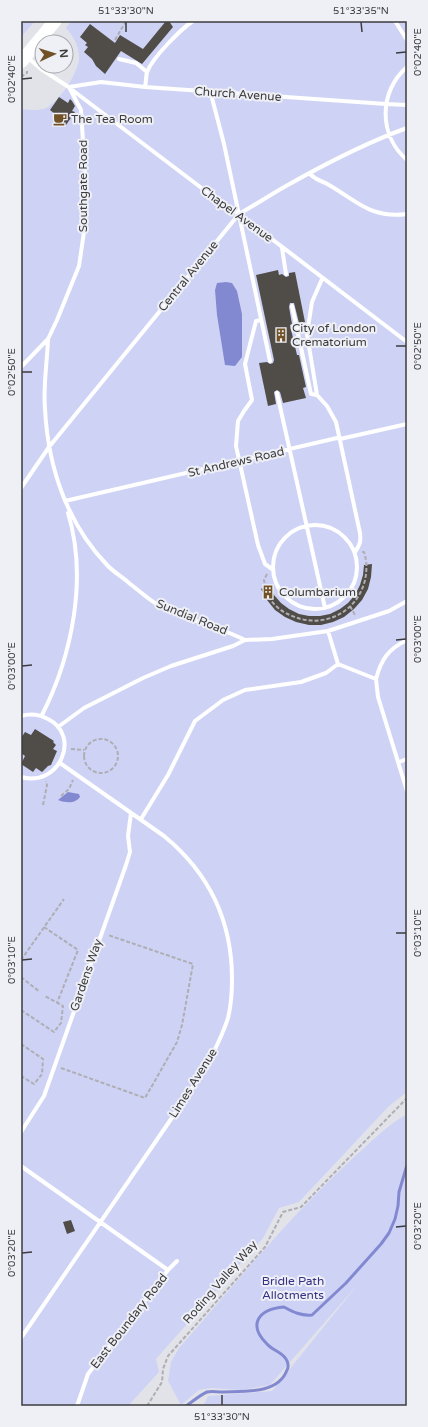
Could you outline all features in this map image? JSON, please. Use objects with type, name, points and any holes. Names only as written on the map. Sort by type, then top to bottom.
[{"type":"main road","points":[[24,59],[55,21]]},
{"type":"lane","points":[[145,87],[147,72],[160,53],[191,21]]},
{"type":"lane","points":[[395,21],[407,40]]},
{"type":"lane","name":"Chapel Avenue","points":[[24,59],[68,87],[220,202],[239,214],[322,279],[407,342]]},
{"type":"lane","points":[[119,59],[136,63],[147,72]]},
{"type":"lane","points":[[407,67],[396,78],[391,86],[386,104],[386,125],[389,134],[398,151],[407,160]]},
{"type":"lane","name":"Church Avenue","points":[[68,87],[101,82],[145,87],[407,105]]},
{"type":"lane","name":"Southgate Road","points":[[21,367],[48,339],[58,320],[79,266],[85,225],[85,173],[81,110],[68,87]]},
{"type":"lane","points":[[212,92],[270,361]]},
{"type":"lane","name":"Central Avenue","points":[[21,488],[49,447],[239,214],[258,204],[285,186],[350,152],[389,134],[407,128]]},
{"type":"lane","points":[[310,174],[314,178],[329,185],[359,204],[378,213],[407,214]]},
{"type":"lane","points":[[282,248],[286,274]]},
{"type":"lane","points":[[322,279],[312,302],[307,334],[317,395],[327,406],[336,422],[340,439],[360,533],[361,541],[355,552]]},
{"type":"lane","points":[[292,306],[310,394],[317,395]]},
{"type":"lane","points":[[261,320],[256,321],[244,364],[252,400],[238,422],[236,446],[258,545],[265,564],[272,569]]},
{"type":"lane","points":[[42,715],[58,678],[67,650],[74,616],[76,584],[75,549],[72,526],[51,459],[44,408],[48,339]]},
{"type":"lane","points":[[277,393],[325,608]]},
{"type":"lane","name":"St Andrews Road","points":[[65,501],[239,462],[336,438],[340,439],[407,424]]},
{"type":"lane","name":"Sundial Road","points":[[65,501],[76,524],[85,538],[108,567],[157,604],[186,617],[232,633],[245,640]]},
{"type":"lane","points":[[318,524],[330,527],[340,532],[349,541],[355,552],[358,564],[357,576],[353,587],[346,597],[336,604],[325,608],[312,610],[300,607],[289,601],[280,592],[275,581],[272,569],[278,546],[285,536],[295,529],[306,525],[318,524]]},
{"type":"lane","points":[[58,727],[84,708],[143,678],[171,666],[233,646],[245,640],[272,639],[328,631],[389,612],[407,602]]},
{"type":"lane","points":[[328,631],[338,664]]},
{"type":"lane","points":[[407,640],[390,651],[380,664],[376,679],[378,697],[407,790]]},
{"type":"lane","points":[[338,664],[376,679]]},
{"type":"lane","points":[[141,819],[168,775],[195,721],[223,700],[246,690],[302,682],[326,673],[338,664]]},
{"type":"lane","points":[[21,716],[32,714],[42,715],[52,721],[58,727],[64,743],[64,754],[60,763],[55,769],[44,776],[34,779],[21,777]]},
{"type":"lane","points":[[399,762],[407,759]]},
{"type":"lane","points":[[60,763],[131,813]]},
{"type":"lane","name":"Limes Avenue","points":[[21,1338],[204,1071],[216,1050],[228,1017],[232,990],[232,962],[227,931],[218,904],[204,878],[178,847],[131,813]]},
{"type":"lane","name":"Gardens Way","points":[[21,1132],[44,1096],[130,852],[128,836],[131,813]]},
{"type":"lane","name":"East Boundary Road","points":[[21,1166],[168,1270],[88,1374],[77,1406]]},
{"type":"lane","points":[[168,1270],[177,1261]]},
{"type":"path","points":[[115,40],[126,21]]},
{"type":"path","points":[[366,556],[366,570]]},
{"type":"path","points":[[264,580],[267,592]]},
{"type":"path","points":[[350,606],[353,610]]},
{"type":"path","points":[[303,624],[304,620]]},
{"type":"path","points":[[96,739],[108,740],[116,747],[118,753],[116,764],[113,769],[102,774],[91,771],[84,762],[84,750],[87,745],[96,739]]},
{"type":"path","points":[[64,748],[84,750]]},
{"type":"path","points":[[61,796],[69,789],[75,774]]},
{"type":"path","points":[[43,805],[47,785],[44,776]]},
{"type":"path","points":[[21,960],[64,899]]},
{"type":"path","points":[[44,927],[78,950],[57,1003]]},
{"type":"path","points":[[55,1066],[145,1098],[177,1042],[182,1024],[193,964],[101,932]]},
{"type":"path","points":[[21,978],[40,992]]},
{"type":"path","points":[[21,1010],[54,1032],[61,1022],[63,1006],[45,996]]},
{"type":"path","points":[[21,1044],[43,1059],[42,1074],[34,1084],[21,1076]]},
{"type":"path","name":"Roding Valley Way","points":[[147,1406],[162,1382],[163,1369],[168,1356],[265,1247],[283,1212],[301,1207],[407,1098]]},
{"type":"green space","points":[[21,21],[35,21],[21,37]]},
{"type":"green space","points":[[71,21],[407,21],[407,1092],[389,1106],[299,1202],[279,1208],[263,1238],[156,1359],[159,1372],[128,1406],[21,1406],[21,109],[37,110],[51,105],[63,93],[73,77],[79,61],[78,47],[74,38],[74,34],[71,34],[66,28]]},
{"type":"green space","name":"Bridle Path Allotments","points":[[407,1114],[407,1406],[203,1406],[208,1396],[272,1391],[359,1283],[270,1385],[241,1390],[211,1388],[199,1390],[181,1405],[168,1381],[171,1362],[179,1348],[263,1251],[307,1203],[373,1140],[393,1123]]},
{"type":"water","points":[[217,283],[232,283],[237,291],[242,314],[242,357],[235,366],[225,365],[217,315],[215,290]]},
{"type":"water","points":[[68,792],[79,794],[80,797],[76,801],[70,802],[58,800]]},
{"type":"building","points":[[166,21],[169,21],[173,27],[142,64],[121,51],[105,74],[84,52],[88,47],[85,45],[87,43],[80,37],[90,24],[115,43],[120,35],[143,49]]},
{"type":"building","points":[[59,97],[68,103],[70,99],[75,106],[72,111],[75,112],[66,125],[55,117],[56,115],[50,110]]},
{"type":"building","name":"City of London Crematorium","points":[[278,270],[279,275],[282,274],[286,277],[289,276],[289,273],[295,272],[305,322],[299,323],[294,303],[290,303],[289,307],[292,324],[290,325],[297,355],[299,355],[306,387],[303,388],[306,398],[283,403],[280,392],[277,390],[274,392],[276,404],[268,406],[259,363],[267,362],[270,364],[273,363],[274,360],[256,275]]},
{"type":"building","name":"Columbarium","points":[[372,564],[368,589],[362,600],[344,617],[321,625],[309,625],[296,622],[285,617],[275,610],[261,589],[269,585],[274,595],[281,603],[299,614],[320,616],[330,614],[348,603],[355,595],[363,575],[364,565]]},
{"type":"building","points":[[35,729],[54,741],[53,742],[56,745],[53,749],[57,751],[51,765],[42,772],[36,768],[33,772],[21,764],[25,756],[21,753],[21,738],[25,732],[31,735]]},
{"type":"building","points":[[71,1220],[75,1231],[67,1234],[63,1222]]},
{"type":"waterway","points":[[186,1406],[207,1392],[239,1392],[259,1390],[276,1384],[282,1378],[288,1369],[287,1362],[280,1353],[269,1346],[261,1337],[257,1324],[259,1319],[262,1314],[268,1311],[275,1308],[284,1307],[297,1313],[312,1315],[346,1283],[389,1233],[395,1219],[399,1192],[407,1165]]},
{"type":"place","name":"The Tea Room","points":[[60,119]]},
{"type":"place","name":"City of London Crematorium","points":[[281,335]]},
{"type":"place","name":"Columbarium","points":[[268,592]]}]
